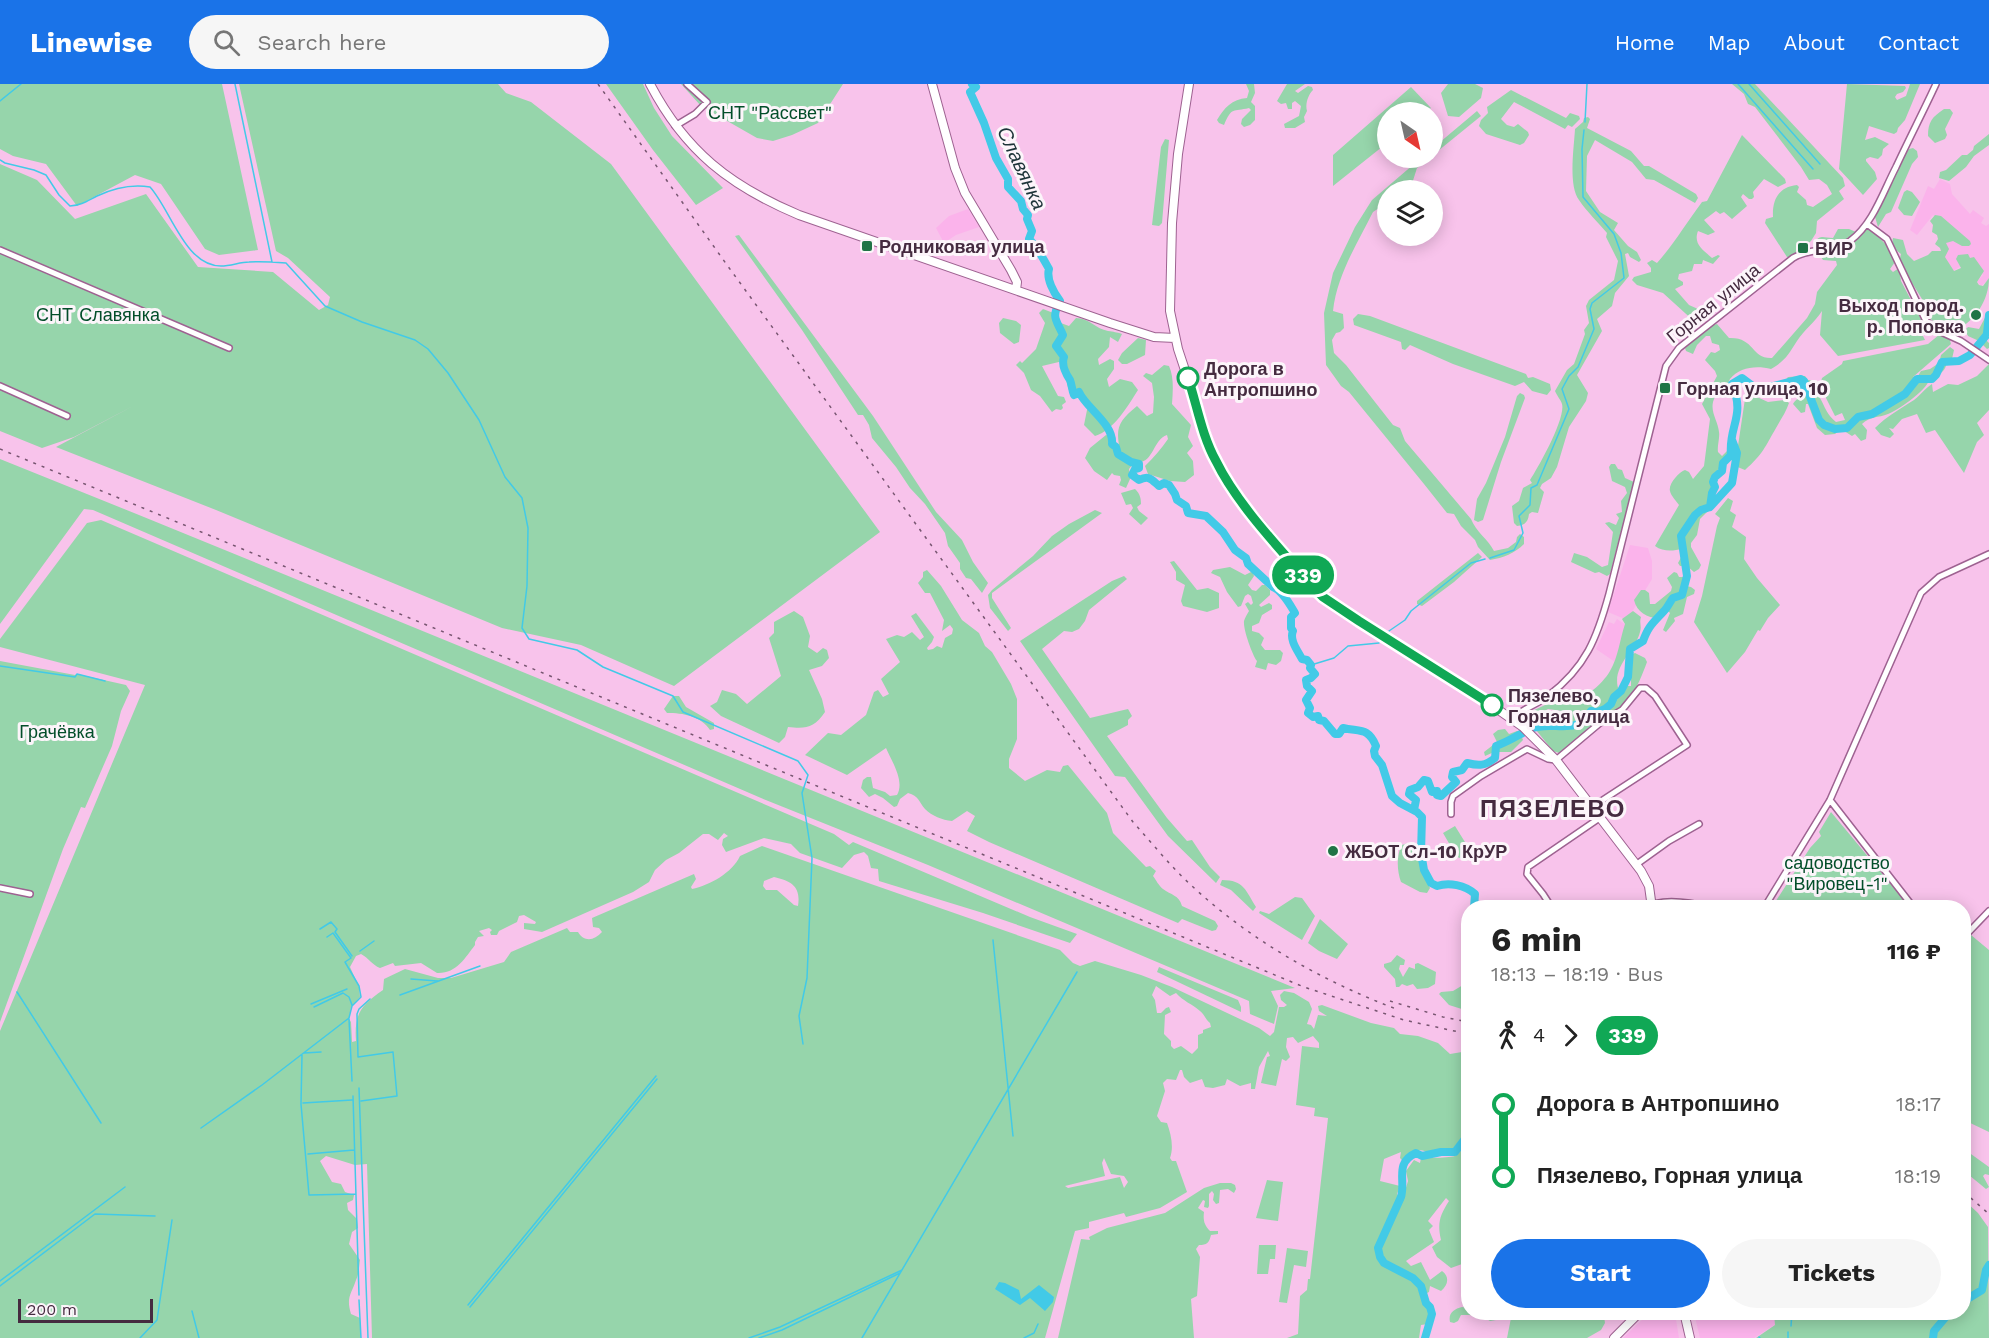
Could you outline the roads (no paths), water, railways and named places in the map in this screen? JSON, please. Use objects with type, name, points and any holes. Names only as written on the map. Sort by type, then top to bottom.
[{"type":"main road","points":[[650,84],[675,126],[722,174],[769,202],[799,215],[1154,337],[1175,338]]},
{"type":"main road","points":[[932,84],[964,193],[1011,270],[1017,282],[1016,290]]},
{"type":"main road","points":[[1189,84],[1178,154],[1172,222],[1170,311],[1175,338],[1215,461],[1245,505],[1315,589],[1342,610],[1513,719],[1541,743],[1637,864],[1649,886],[1650,900]]},
{"type":"main road","points":[[1614,1338],[1632,1320]]},
{"type":"main road","points":[[1686,1320],[1690,1338]]},
{"type":"street","points":[[675,126],[695,114],[707,102],[687,84]]},
{"type":"street","points":[[1936,84],[1867,224],[1887,239],[1926,321],[1939,331],[1961,341],[1987,358]]},
{"type":"street","name":"Горная улица","points":[[1513,719],[1557,689],[1591,648],[1600,628],[1666,366],[1673,355],[1764,280],[1809,247],[1812,250],[1826,250],[1840,247],[1851,240],[1867,224]]},
{"type":"street","points":[[0,250],[229,348]]},
{"type":"street","points":[[0,386],[66,416]]},
{"type":"street","points":[[1769,900],[1830,800],[1921,593],[1939,577],[1989,554]]},
{"type":"street","points":[[1451,814],[1453,796],[1481,776],[1527,749],[1548,759],[1556,760],[1600,723],[1622,710],[1640,688],[1646,688],[1655,696],[1687,745],[1592,807]]},
{"type":"street","points":[[1830,800],[1908,900]]},
{"type":"street","points":[[1547,900],[1527,874],[1528,867],[1600,818]]},
{"type":"street","points":[[1637,864],[1669,841],[1699,824]]},
{"type":"street","points":[[0,888],[30,894]]},
{"type":"street","points":[[1971,930],[1989,911]]},
{"type":"water","points":[[999,1282],[1019,1290],[1021,1299],[1039,1285],[1054,1297],[1053,1302],[1045,1311],[1030,1298],[1020,1305],[995,1289]]},
{"type":"waterway","points":[[0,101],[21,84]]},
{"type":"waterway","points":[[235,84],[272,262]]},
{"type":"waterway","name":"Славянка","points":[[972,84],[976,87],[970,92],[996,158],[1008,179],[1008,187],[1021,201],[1028,215],[1027,219],[1032,231],[1029,239],[1049,269],[1053,290],[1060,301],[1055,315],[1063,335],[1056,346],[1064,357],[1064,366],[1074,395],[1079,392],[1104,423],[1118,454],[1139,464],[1139,468],[1135,469],[1132,475],[1139,480],[1150,478],[1159,486],[1164,483],[1169,485],[1177,500],[1186,506],[1188,513],[1206,516],[1223,532],[1235,550],[1246,558],[1248,564],[1286,598],[1295,613],[1291,617],[1293,642],[1302,659],[1307,660],[1315,674],[1306,680],[1307,686],[1312,691],[1306,700],[1310,708],[1308,713],[1313,717],[1318,716],[1319,720],[1324,721],[1335,734],[1339,734],[1343,728],[1363,731],[1370,736],[1376,746],[1375,756],[1382,765],[1392,796],[1422,817],[1421,853],[1424,870],[1431,883],[1437,886],[1447,884],[1467,888],[1475,894],[1475,900]]},
{"type":"waterway","points":[[1585,122],[1587,84]]},
{"type":"waterway","points":[[1738,84],[1813,169]]},
{"type":"waterway","points":[[1749,84],[1820,164]]},
{"type":"waterway","points":[[1490,558],[1514,550],[1523,533],[1519,516],[1530,505],[1531,488],[1537,485],[1569,409],[1562,389],[1569,376],[1578,367],[1594,329],[1590,309],[1592,303],[1624,278],[1621,253],[1614,234],[1583,197],[1584,130]]},
{"type":"waterway","points":[[0,160],[46,175],[59,195],[70,206],[81,204],[116,189],[130,186],[150,187],[188,247],[208,264],[221,266],[246,262],[286,263],[325,306],[362,322],[415,340],[428,349],[448,373],[479,420],[505,477],[522,498],[528,528],[527,586],[522,628],[529,639],[577,650],[603,667],[673,696],[683,712],[798,761],[808,775],[802,793],[812,858],[807,978],[799,1016],[803,1044]]},
{"type":"waterway","points":[[1987,333],[1989,315]]},
{"type":"waterway","points":[[1414,810],[1416,800],[1409,794],[1410,790],[1418,787],[1424,780],[1428,781],[1432,792],[1437,791],[1437,795],[1441,796],[1456,782],[1452,777],[1453,772],[1462,770],[1467,763],[1475,765],[1488,763],[1495,758],[1496,746],[1539,726],[1578,724],[1591,711],[1598,712],[1605,709],[1621,691],[1628,677],[1630,649],[1643,641],[1649,628],[1673,598],[1682,595],[1687,576],[1681,536],[1695,515],[1710,507],[1715,477],[1722,471],[1723,463],[1731,455],[1737,413],[1736,395],[1732,384],[1742,378],[1758,390],[1801,379],[1804,381],[1819,420],[1824,425],[1835,429],[1847,428],[1858,417],[1872,414],[1905,394],[1917,379],[1932,379],[1942,362],[1959,361],[1970,355],[1989,332]]},
{"type":"waterway","points":[[1773,387],[1785,392],[1797,385],[1804,385]]},
{"type":"waterway","points":[[1710,507],[1732,483],[1737,453],[1732,440]]},
{"type":"waterway","points":[[1389,631],[1471,563],[1485,559]]},
{"type":"waterway","points":[[1311,665],[1334,658],[1348,646],[1379,643]]},
{"type":"waterway","points":[[0,666],[75,677],[77,674],[105,681]]},
{"type":"waterway","points":[[320,929],[331,922],[337,929],[335,932],[352,956]]},
{"type":"waterway","points":[[201,1128],[262,1085],[349,1018],[352,1006],[361,997],[359,986],[345,962],[351,958],[333,933],[327,937]]},
{"type":"waterway","points":[[993,940],[1013,1136]]},
{"type":"waterway","points":[[360,951],[374,941]]},
{"type":"waterway","points":[[400,995],[480,966]]},
{"type":"waterway","points":[[862,1338],[1077,972]]},
{"type":"waterway","points":[[411,979],[437,981]]},
{"type":"waterway","points":[[311,1004],[347,989]]},
{"type":"waterway","points":[[17,992],[101,1123]]},
{"type":"waterway","points":[[314,1007],[343,993],[349,997],[352,1005]]},
{"type":"waterway","points":[[361,1101],[397,1096],[393,1052],[358,1057],[357,1014],[370,999]]},
{"type":"waterway","points":[[349,1019],[352,1081]]},
{"type":"waterway","points":[[304,1053],[321,1052]]},
{"type":"waterway","points":[[302,1055],[301,1104],[309,1195],[356,1194]]},
{"type":"waterway","points":[[468,1305],[656,1076]]},
{"type":"waterway","points":[[470,1307],[657,1079]]},
{"type":"waterway","points":[[359,1088],[368,1338]]},
{"type":"waterway","points":[[353,1096],[359,1295]]},
{"type":"waterway","points":[[303,1103],[352,1100]]},
{"type":"waterway","name":"Славянка","points":[[1425,1338],[1432,1314],[1421,1286],[1413,1278],[1384,1263],[1378,1248],[1401,1197],[1402,1172],[1405,1162],[1416,1153],[1422,1156],[1455,1152],[1461,1144]]},
{"type":"waterway","points":[[308,1154],[354,1150]]},
{"type":"waterway","points":[[0,1281],[125,1187]]},
{"type":"waterway","points":[[0,1286],[95,1214],[155,1216]]},
{"type":"waterway","points":[[140,1338],[157,1320],[172,1220]]},
{"type":"waterway","points":[[1971,1297],[1982,1290],[1989,1265]]},
{"type":"waterway","points":[[749,1338],[780,1327],[902,1270]]},
{"type":"waterway","points":[[759,1338],[782,1330],[900,1273]]},
{"type":"waterway","points":[[359,1300],[361,1338]]},
{"type":"waterway","points":[[192,1311],[199,1338]]},
{"type":"waterway","points":[[1791,1320],[1791,1326]]},
{"type":"waterway","points":[[1933,1338],[1934,1331],[1943,1320]]},
{"type":"waterway","points":[[1024,1338],[1034,1333],[1038,1324]]},
{"type":"waterway","points":[[1788,1332],[1788,1338]]},
{"type":"railway","points":[[598,84],[1133,822],[1184,879],[1239,925],[1316,973],[1399,1010]]},
{"type":"railway","points":[[0,449],[1304,987],[1404,1020],[1461,1032]]},
{"type":"railway","points":[[1390,1001],[1461,1021]]},
{"type":"railway","points":[[1971,1198],[1989,1214]]},
{"type":"place","name":"Родниковая улица","points":[[867,246]]},
{"type":"place","name":"ВИР","points":[[1803,248]]},
{"type":"place","name":"Выход пород. р. Поповка","points":[[1976,315]]},
{"type":"place","name":"Дорога в Антропшино","points":[[1188,378]]},
{"type":"place","name":"Горная улица, 10","points":[[1665,388]]},
{"type":"place","name":"Пязелево, Горная улица","points":[[1492,705]]},
{"type":"place","name":"ЖБОТ Сл-10 КрУР","points":[[1333,851]]},
{"type":"district","name":"ПЯЗЕЛЕВО","points":[[1553,809]]},
{"type":"park label","name":"СНТ \"Рассвет\"","points":[[770,112]]},
{"type":"park label","name":"СНТ Славянка","points":[[98,314]]},
{"type":"park label","name":"Грачёвка","points":[[57,731]]},
{"type":"park label","name":"садоводство \"Вировец-1\"","points":[[1837,872]]}]
